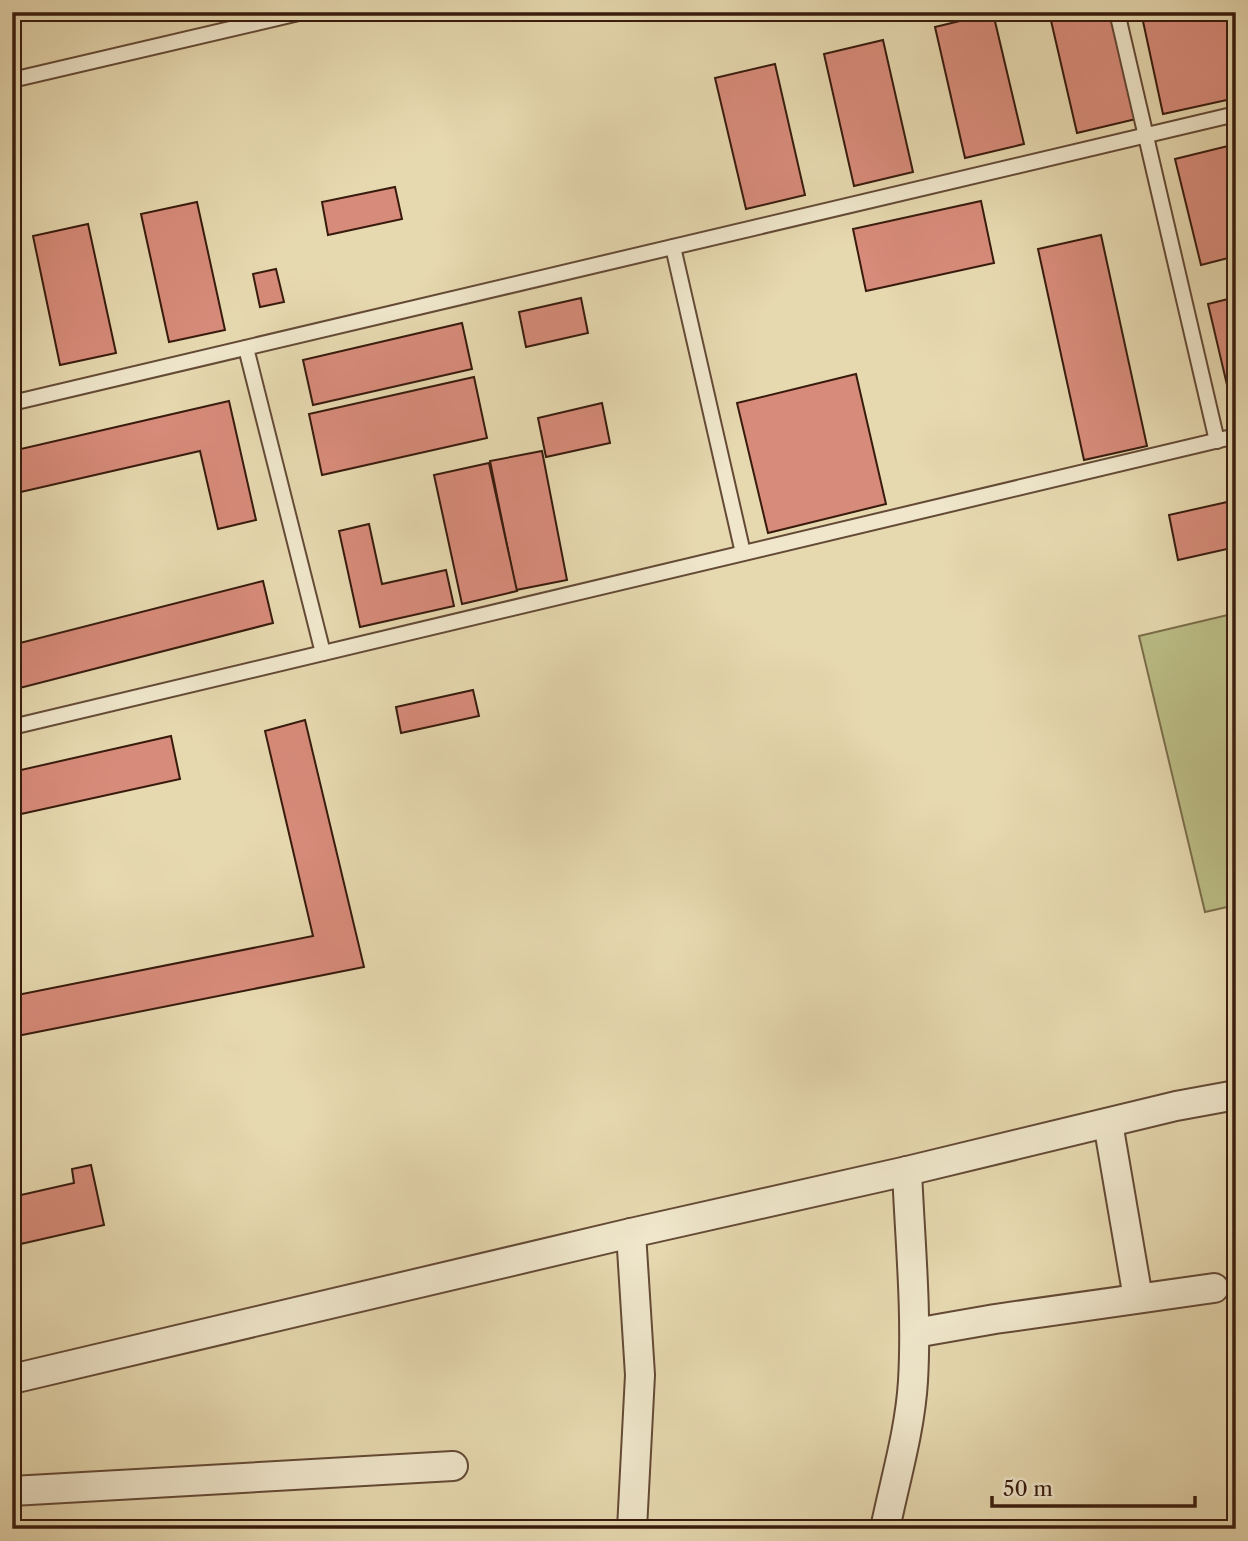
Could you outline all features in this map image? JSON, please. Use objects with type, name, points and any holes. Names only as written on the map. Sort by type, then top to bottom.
[{"type":"street","points":[[12,1379],[631,1233],[1236,1095]]},
{"type":"street","points":[[1108,1123],[1138,1298]]},
{"type":"street","points":[[885,1529],[913,1383],[915,1333],[907,1171]]},
{"type":"street","points":[[631,1233],[640,1375],[632,1529]]},
{"type":"street","points":[[915,1333],[1214,1288]]},
{"type":"street","points":[[12,1492],[453,1466]]},
{"type":"lane","points":[[12,80],[303,12]]},
{"type":"lane","points":[[1117,12],[1217,441]]},
{"type":"lane","points":[[12,403],[1236,114]]},
{"type":"lane","points":[[673,247],[743,553]]},
{"type":"lane","points":[[246,348],[323,653]]},
{"type":"lane","points":[[12,727],[1236,436]]},
{"type":"green space","points":[[1236,613],[1236,905],[1205,912],[1139,636]]},
{"type":"building","points":[[220,12],[266,12],[221,22]]},
{"type":"building","points":[[1049,12],[1111,12],[1136,119],[1077,133]]},
{"type":"building","points":[[1141,12],[1232,12],[1236,32],[1236,98],[1163,114]]},
{"type":"building","points":[[993,13],[1024,144],[965,158],[935,27]]},
{"type":"building","points":[[883,40],[913,172],[854,186],[824,54]]},
{"type":"building","points":[[775,64],[805,195],[746,209],[715,78]]},
{"type":"building","points":[[1236,144],[1236,256],[1201,265],[1175,159]]},
{"type":"building","points":[[395,187],[402,219],[328,235],[322,202]]},
{"type":"building","points":[[981,201],[994,263],[866,291],[853,229]]},
{"type":"building","points":[[197,202],[225,330],[169,342],[141,214]]},
{"type":"building","points":[[88,224],[116,353],[60,365],[33,236]]},
{"type":"building","points":[[1101,235],[1147,446],[1084,460],[1038,249]]},
{"type":"building","points":[[276,269],[284,302],[260,307],[253,274]]},
{"type":"building","points":[[1236,297],[1236,419],[1235,419],[1208,304]]},
{"type":"building","points":[[581,298],[588,333],[526,347],[519,312]]},
{"type":"building","points":[[462,323],[472,369],[313,405],[303,360]]},
{"type":"building","points":[[856,374],[886,504],[768,533],[737,403]]},
{"type":"building","points":[[474,377],[487,438],[322,475],[309,414]]},
{"type":"building","points":[[229,401],[256,520],[218,529],[200,451],[12,494],[12,451]]},
{"type":"building","points":[[602,403],[610,443],[546,457],[538,418]]},
{"type":"building","points":[[542,451],[567,580],[516,590],[490,461]]},
{"type":"building","points":[[489,463],[517,591],[462,604],[434,475]]},
{"type":"building","points":[[1236,500],[1236,547],[1178,560],[1169,515]]},
{"type":"building","points":[[369,524],[382,584],[446,570],[454,606],[360,627],[339,531]]},
{"type":"building","points":[[263,581],[273,623],[12,690],[12,645]]},
{"type":"building","points":[[473,690],[479,716],[401,733],[396,707]]},
{"type":"building","points":[[305,720],[364,967],[12,1037],[12,996],[313,936],[265,731]]},
{"type":"building","points":[[171,736],[180,779],[12,816],[12,772]]},
{"type":"building","points":[[91,1165],[104,1225],[12,1246],[12,1197],[74,1183],[72,1169]]}]
